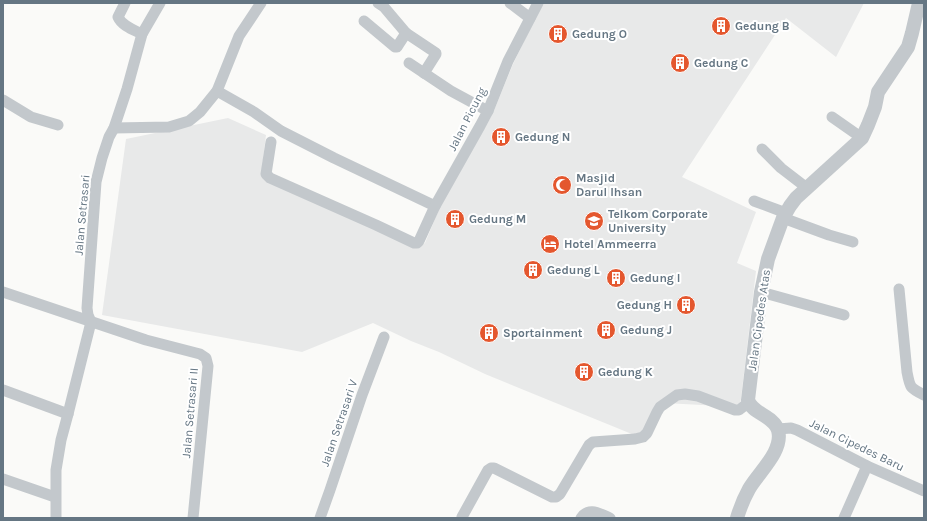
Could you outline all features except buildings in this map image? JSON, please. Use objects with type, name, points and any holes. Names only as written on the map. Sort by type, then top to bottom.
[{"type":"street","points":[[126,3],[118,17],[119,21],[142,34]]},
{"type":"street","name":"Jalan Setrasari","points":[[56,518],[56,470],[61,440],[91,322],[88,315],[88,308],[96,182],[109,137],[114,128],[127,89],[142,34],[160,3]]},
{"type":"street","points":[[114,128],[169,127],[189,121],[200,112],[216,92],[239,36],[261,3]]},
{"type":"street","points":[[378,3],[384,7],[406,33],[436,53],[424,73]]},
{"type":"street","points":[[510,3],[530,18]]},
{"type":"street","name":"Jalan Picung","points":[[271,142],[266,174],[267,176],[376,224],[414,243],[417,243],[435,206],[488,111],[508,61],[538,3]]},
{"type":"street","name":"Jalan Cipedes Atas","points":[[748,403],[761,292],[768,259],[785,216],[796,198],[862,138],[875,106],[878,92],[908,47],[919,3]]},
{"type":"street","points":[[364,21],[395,47],[397,47],[406,33]]},
{"type":"street","points":[[410,62],[451,91],[488,111]]},
{"type":"street","points":[[216,92],[254,112],[282,131],[334,158],[435,206]]},
{"type":"street","points":[[3,100],[31,117],[58,125]]},
{"type":"street","points":[[832,118],[862,138]]},
{"type":"street","points":[[762,149],[781,168],[807,188]]},
{"type":"street","points":[[754,201],[829,235],[853,242]]},
{"type":"street","points":[[899,289],[909,383],[913,389],[924,395]]},
{"type":"street","points":[[3,292],[91,322]]},
{"type":"street","points":[[761,292],[844,315]]},
{"type":"street","name":"Jalan Setrasari II","points":[[91,322],[146,340],[200,354],[206,358],[208,366],[193,518]]},
{"type":"street","name":"Jalan Setrasari V","points":[[320,518],[362,395],[384,338]]},
{"type":"street","points":[[3,390],[68,414]]},
{"type":"street","points":[[463,518],[462,517],[488,470],[491,468],[494,468],[556,497],[560,494],[589,445],[598,441],[635,439],[643,437],[647,433],[656,412],[660,407],[677,395],[685,394],[698,396],[735,410],[739,410],[748,403],[756,411],[770,419],[778,429],[779,438],[775,451],[770,461],[749,489],[737,518]]},
{"type":"street","name":"Jalan Cipedes Baru","points":[[778,429],[791,428],[797,430],[867,466],[924,491]]},
{"type":"street","points":[[844,518],[867,466]]},
{"type":"street","points":[[3,479],[55,497]]},
{"type":"street","points":[[586,514],[596,512],[610,518]]},
{"type":"shaded area","name":"Telkom Corporate University","points":[[543,3],[864,3],[836,57],[786,18],[682,177],[756,212],[737,263],[756,271],[740,407],[664,403],[644,439],[485,374],[373,323],[302,352],[102,315],[126,139],[228,118],[266,135],[261,176],[417,247],[425,243],[440,207],[493,113],[513,64]]},
{"type":"place","name":"Gedung B","points":[[721,26]]},
{"type":"place","name":"Gedung O","points":[[558,34]]},
{"type":"place","name":"Gedung C","points":[[680,63]]},
{"type":"place","name":"Gedung N","points":[[501,137]]},
{"type":"place","name":"Masjid Darul Ihsan","points":[[562,185]]},
{"type":"place","name":"Gedung M","points":[[455,219]]},
{"type":"place","name":"Telkom Corporate University","points":[[594,221]]},
{"type":"place","name":"Hotel Ammeerra","points":[[550,244]]},
{"type":"place","name":"Gedung L","points":[[533,270]]},
{"type":"place","name":"Gedung I","points":[[616,278]]},
{"type":"place","name":"Gedung H","points":[[686,305]]},
{"type":"place","name":"Gedung J","points":[[606,330]]},
{"type":"place","name":"Sportainment","points":[[489,333]]},
{"type":"place","name":"Gedung K","points":[[584,372]]}]
